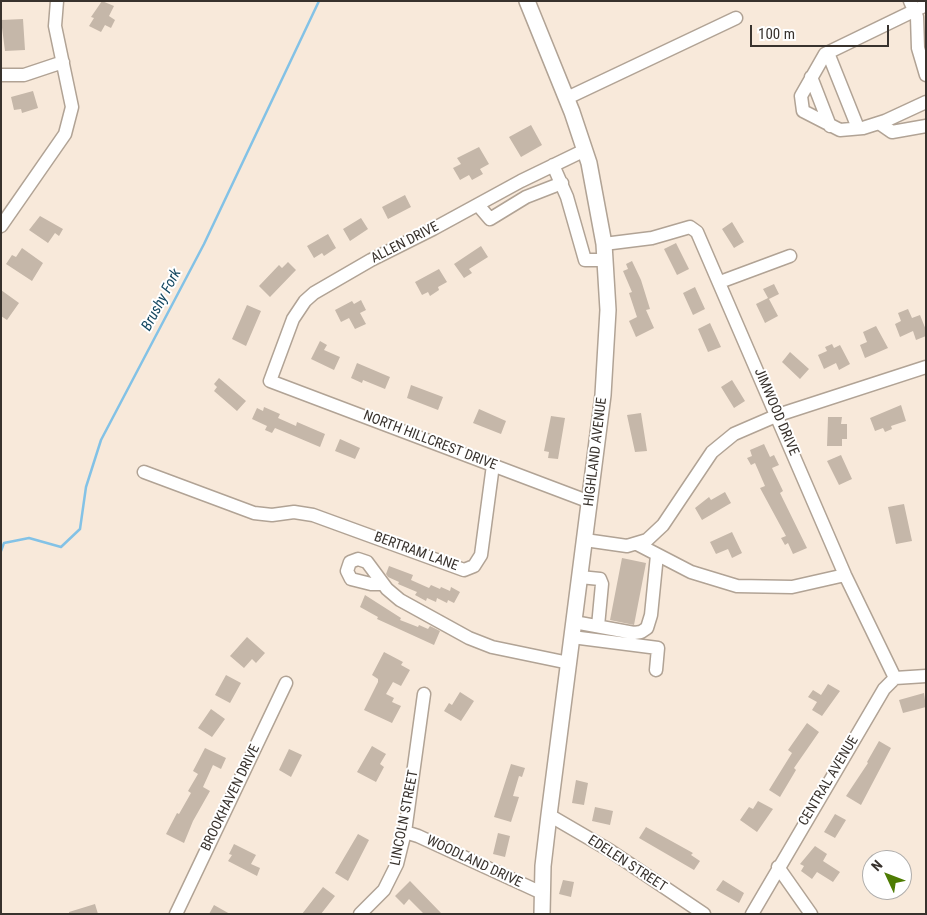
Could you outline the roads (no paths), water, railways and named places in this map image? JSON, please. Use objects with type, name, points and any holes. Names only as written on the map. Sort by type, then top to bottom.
[{"type":"main road","name":"HIGHLAND AVENUE","points":[[527,1],[567,98],[585,150],[597,196],[604,244],[608,310],[607,358],[549,815],[542,914]]},
{"type":"street","points":[[1,226],[65,134],[72,106],[55,26],[58,1]]},
{"type":"street","points":[[926,5],[912,6],[828,53],[811,77],[801,96],[803,111],[840,130],[879,123],[926,102]]},
{"type":"street","points":[[912,6],[919,33],[918,48],[926,75]]},
{"type":"street","points":[[567,98],[736,18]]},
{"type":"street","points":[[828,53],[858,128]]},
{"type":"street","points":[[1,75],[24,75],[63,62]]},
{"type":"street","points":[[811,77],[830,126]]},
{"type":"street","points":[[879,123],[892,132],[926,126]]},
{"type":"street","name":"ALLEN DRIVE","points":[[270,380],[293,319],[305,301],[314,293],[371,260],[552,165],[585,150]]},
{"type":"street","points":[[552,165],[562,184],[585,260],[606,260]]},
{"type":"street","points":[[478,205],[490,219],[526,197],[562,184]]},
{"type":"street","name":"JIMWOOD DRIVE","points":[[604,244],[652,238],[690,228],[697,232],[845,575],[895,678]]},
{"type":"street","points":[[720,282],[790,256]]},
{"type":"street","points":[[585,540],[617,546],[637,544],[655,534],[663,525],[703,464],[723,442],[746,428],[778,416],[926,366]]},
{"type":"street","name":"NORTH HILLCREST DRIVE","points":[[270,380],[590,502]]},
{"type":"street","name":"BERTRAM LANE","points":[[144,472],[254,513],[313,515],[459,569],[470,569],[478,562],[481,555],[493,465]]},
{"type":"street","points":[[637,544],[691,572],[737,586],[792,587],[845,575]]},
{"type":"street","points":[[573,630],[598,626],[634,633],[641,632],[647,628],[651,615],[657,555]]},
{"type":"street","points":[[580,577],[600,579],[602,584],[598,626]]},
{"type":"street","points":[[383,584],[400,600],[484,644],[569,663]]},
{"type":"street","points":[[573,630],[658,648],[656,670]]},
{"type":"street","points":[[895,678],[926,676]]},
{"type":"street","name":"CENTRAL AVENUE","points":[[752,914],[884,689],[895,678]]},
{"type":"street","name":"BROOKHAVEN DRIVE","points":[[176,914],[286,683]]},
{"type":"street","name":"LINCOLN STREET","points":[[360,914],[384,890],[393,876],[405,832],[424,694]]},
{"type":"street","name":"EDELEN STREET","points":[[549,815],[609,850],[704,914]]},
{"type":"street","name":"WOODLAND DRIVE","points":[[405,832],[418,836],[542,893]]},
{"type":"street","points":[[778,867],[811,914]]},
{"type":"waterway","name":"Brushy Fork","points":[[1,551],[4,543],[29,538],[61,547],[80,529],[86,487],[101,440],[204,244],[319,1]]}]
